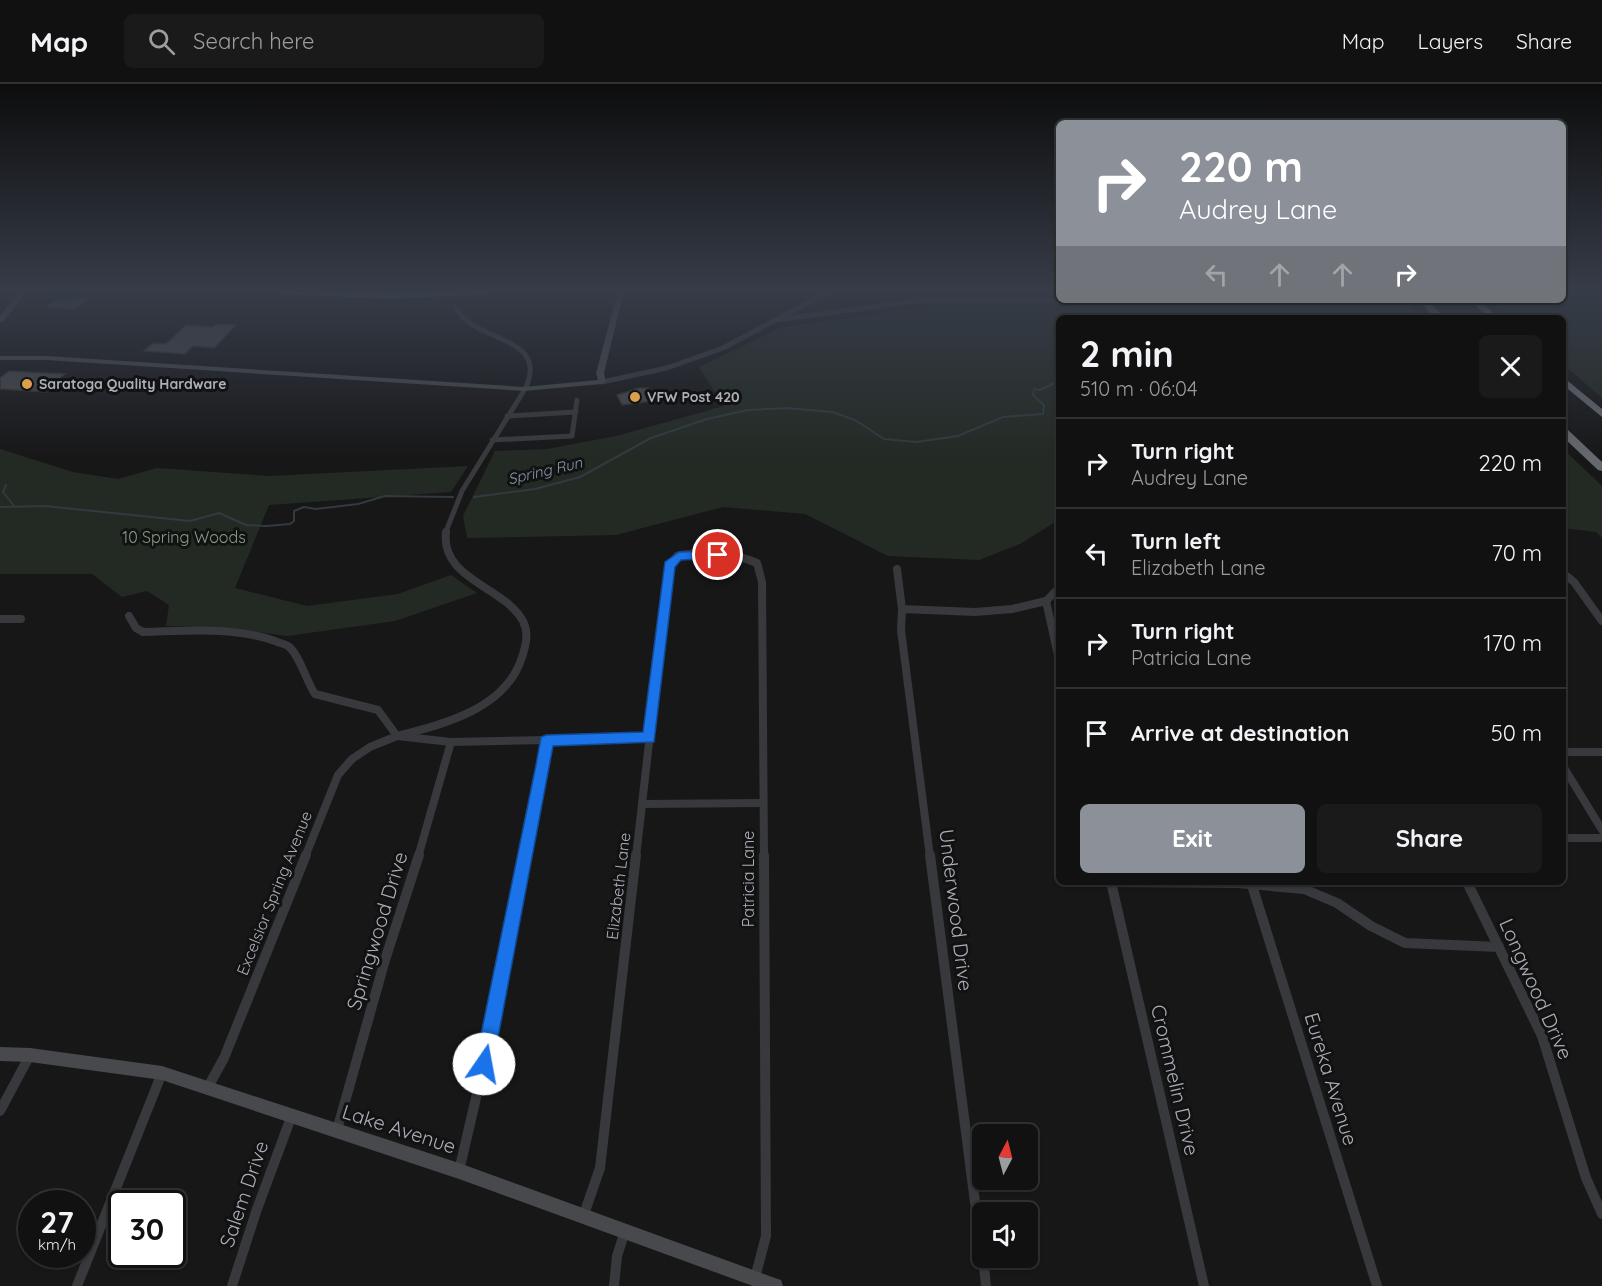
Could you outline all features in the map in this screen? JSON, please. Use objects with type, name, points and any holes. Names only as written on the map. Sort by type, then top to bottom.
[{"type":"highway","points":[[1566,383],[1602,414]]},
{"type":"highway","points":[[1566,434],[1602,468]]},
{"type":"street","points":[[515,347],[526,355],[529,372],[524,388]]},
{"type":"street","points":[[602,382],[600,373],[607,347]]},
{"type":"street","points":[[0,358],[46,358],[524,388],[602,382],[694,359],[725,347]]},
{"type":"street","name":"Excelsior Spring Avenue","points":[[208,1087],[224,1058],[338,775],[352,759],[370,747],[397,736],[466,716],[487,701],[514,676],[527,646],[527,633],[521,618],[501,597],[462,571],[452,561],[446,546],[445,535],[450,517],[469,479],[524,388]]},
{"type":"street","points":[[492,440],[572,436],[577,400]]},
{"type":"street","points":[[507,416],[576,412]]},
{"type":"street","name":"Patricia Lane","points":[[675,558],[685,555],[743,556],[757,563],[761,569],[766,1236],[755,1278]]},
{"type":"street","name":"Elizabeth Lane","points":[[583,1216],[600,1168],[669,567],[675,558]]},
{"type":"street","name":"Underwood Drive","points":[[897,569],[902,609],[901,630],[976,1202]]},
{"type":"street","points":[[1566,575],[1574,582],[1602,621]]},
{"type":"street","points":[[902,609],[975,612],[1012,609],[1046,601],[1056,591]]},
{"type":"street","points":[[1046,601],[1056,646]]},
{"type":"street","points":[[129,616],[136,628],[143,632],[228,631],[257,635],[288,646],[298,659],[306,681],[315,694],[378,710],[397,736]]},
{"type":"street","points":[[0,619],[21,619]]},
{"type":"street","name":"Excelsior Spring Avenue","points":[[397,736],[451,742],[649,738]]},
{"type":"street","points":[[459,1171],[489,1042],[546,741]]},
{"type":"street","name":"Springwood Drive","points":[[337,1131],[385,960],[433,810],[451,742]]},
{"type":"street","points":[[1566,752],[1602,752]]},
{"type":"street","points":[[1566,771],[1602,830]]},
{"type":"street","points":[[642,804],[763,803]]},
{"type":"street","points":[[1566,838],[1602,838]]},
{"type":"street","name":"Crommelin Drive","points":[[1112,885],[1204,1286]]},
{"type":"street","name":"Eureka Avenue","points":[[1253,885],[1377,1286]]},
{"type":"street","points":[[1273,885],[1304,888],[1337,903],[1371,926],[1405,943],[1499,947]]},
{"type":"street","name":"Longwood Drive","points":[[1468,885],[1542,1036],[1586,1178],[1602,1214]]},
{"type":"street","name":"Lake Avenue","points":[[0,1054],[30,1055],[162,1073],[459,1171],[775,1286]]},
{"type":"street","points":[[0,1111],[30,1055]]},
{"type":"street","points":[[77,1286],[162,1073]]},
{"type":"street","name":"Salem Drive","points":[[232,1286],[257,1209],[292,1115]]},
{"type":"street","points":[[614,1286],[617,1256],[625,1231]]},
{"type":"street","name":"Underwood Drive","points":[[984,1268],[986,1286]]},
{"type":"green space","points":[[740,347],[1056,347],[1056,522],[1020,544],[979,560],[888,556],[805,514],[723,507],[616,535],[467,538],[463,516],[495,451],[547,449],[616,436],[724,406],[699,367]]},
{"type":"green space","points":[[1566,347],[1602,347],[1602,398],[1566,367]]},
{"type":"green space","name":"10 Spring Woods","points":[[0,449],[73,472],[118,479],[157,468],[269,476],[468,466],[451,492],[269,505],[235,588],[307,606],[398,594],[451,575],[477,593],[395,621],[287,636],[232,628],[166,626],[169,605],[147,591],[122,597],[92,574],[0,574]]},
{"type":"green space","points":[[1566,452],[1602,486],[1602,538],[1596,532],[1566,528]]},
{"type":"building","points":[[148,347],[192,347],[185,354],[144,351]]},
{"type":"building","name":"Saratoga Quality Hardware","points":[[9,371],[65,374],[46,392],[0,389],[0,378]]},
{"type":"building","name":"VFW Post 420","points":[[639,388],[648,388],[652,401],[622,405],[617,395]]},
{"type":"waterway","name":"Spring Run","points":[[474,497],[535,489],[580,477],[651,438],[707,419],[748,410],[787,408],[832,412],[855,420],[884,439],[916,442],[958,436],[1003,417],[1043,414],[1044,405],[1033,395],[1034,389],[1040,390],[1056,382]]},
{"type":"waterway","points":[[6,485],[3,492],[15,507]]},
{"type":"waterway","name":"Spring Run","points":[[15,507],[45,506],[190,521],[219,513],[246,525],[267,526],[290,524],[294,521],[294,511],[304,507],[316,509],[358,504],[385,496],[453,497]]},
{"type":"waterway","name":"Spring Run","points":[[0,507],[15,507]]},
{"type":"place","name":"Saratoga Quality Hardware","points":[[27,384]]},
{"type":"place","name":"VFW Post 420","points":[[635,397]]},
{"type":"route","points":[[484,1064],[546,741],[649,738],[669,567],[671,562],[679,556],[718,555]]}]
